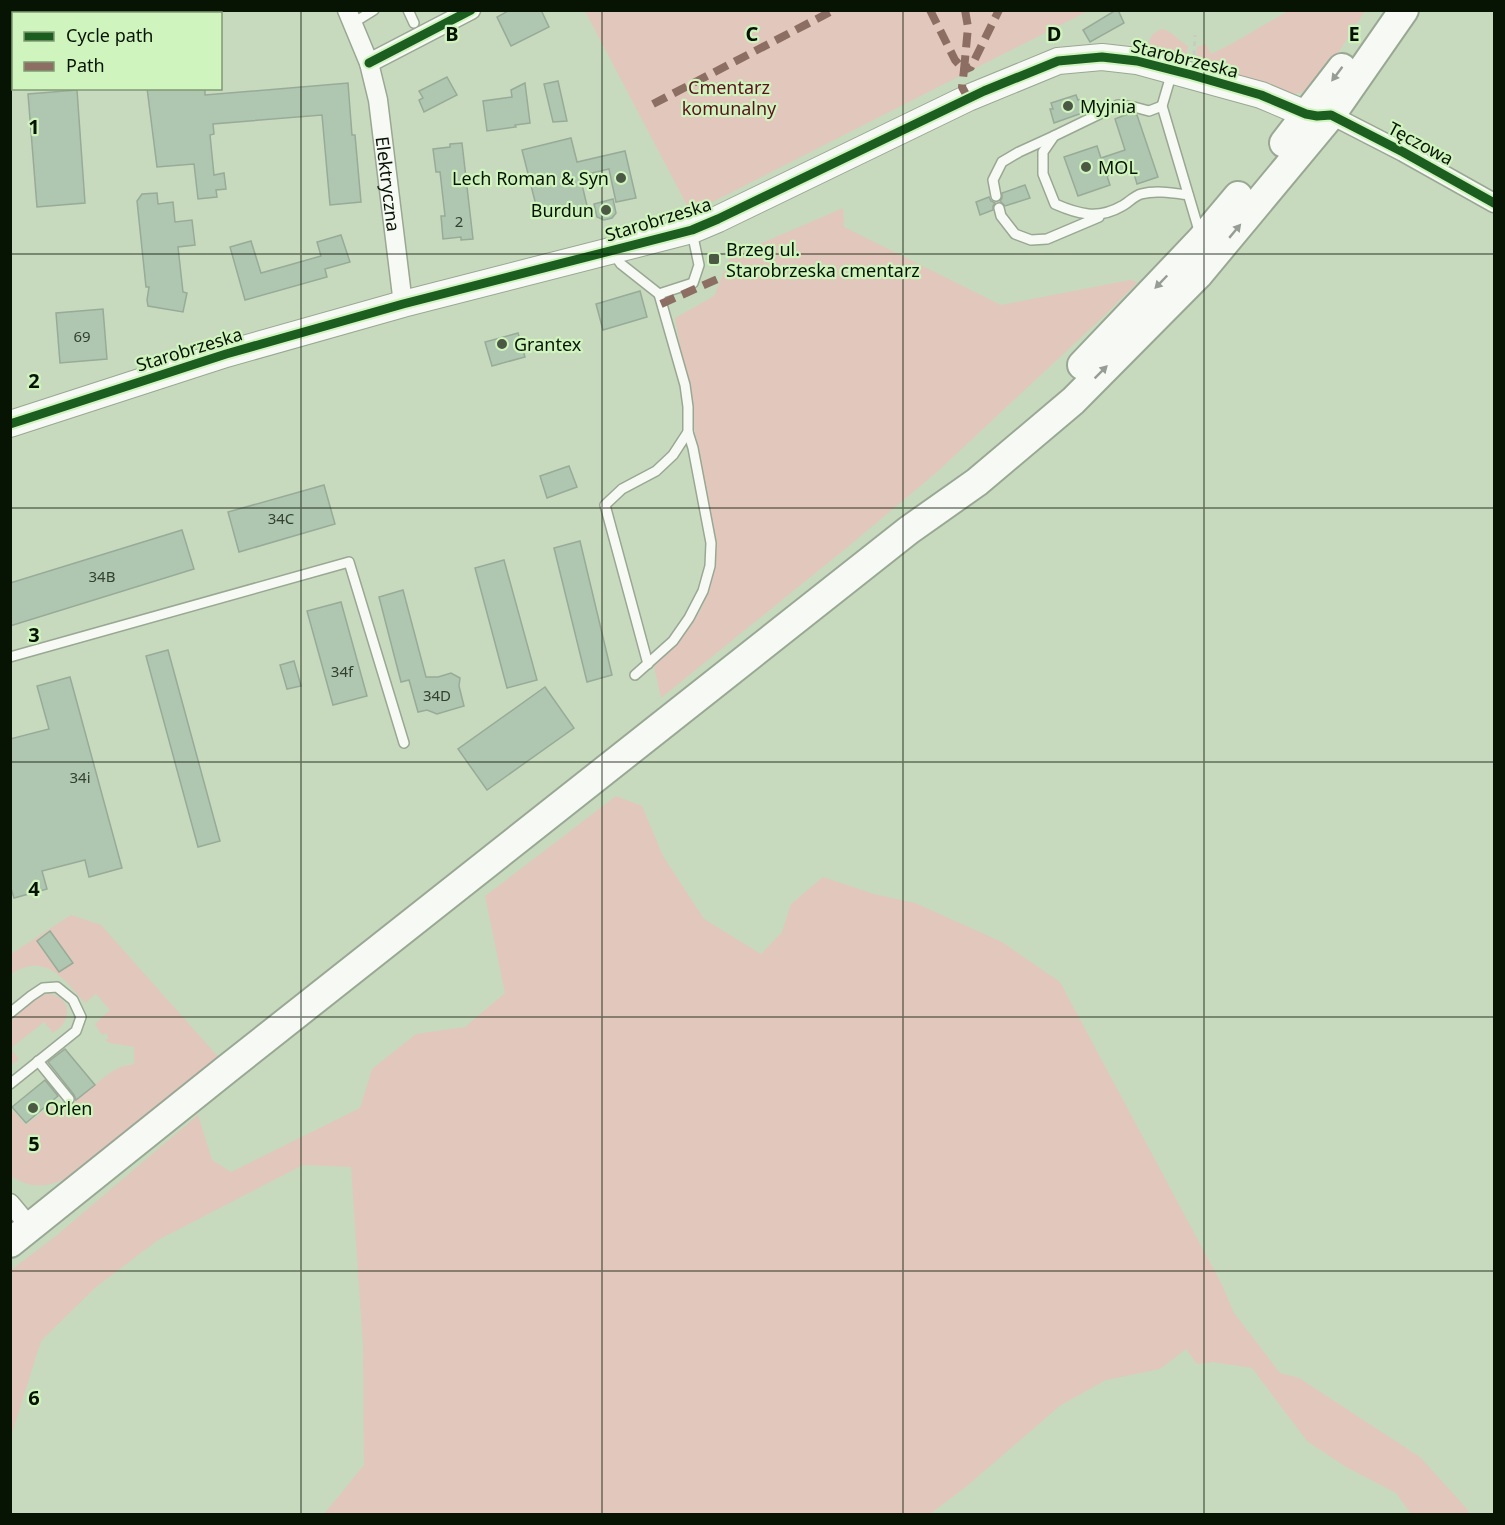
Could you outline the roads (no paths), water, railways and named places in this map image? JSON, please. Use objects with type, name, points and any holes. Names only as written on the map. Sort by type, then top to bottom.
[{"type":"main road","points":[[909,530],[1047,401],[1201,240],[1282,145],[1318,115],[1384,10]]},
{"type":"main road","points":[[20,1235],[236,1061],[909,530],[977,482],[1073,401],[1198,275],[1318,115],[1404,10]]},
{"type":"street","points":[[369,63],[471,10]]},
{"type":"street","name":"Elektryczna","points":[[350,17],[369,63],[378,100],[403,304]]},
{"type":"street","name":"Starobrzeska","points":[[10,424],[226,354],[403,304],[692,230],[976,94],[1058,61],[1102,57],[1137,61],[1261,95],[1318,115]]},
{"type":"street","name":"Tęczowa","points":[[1318,115],[1403,152],[1494,203]]},
{"type":"street","points":[[10,1203],[20,1235]]},
{"type":"lane","points":[[350,17],[374,10]]},
{"type":"lane","points":[[408,10],[414,23]]},
{"type":"lane","points":[[1173,70],[1162,106],[1201,240]]},
{"type":"lane","points":[[996,196],[993,180],[1002,162],[1018,152],[1118,105],[1149,111],[1162,106]]},
{"type":"lane","points":[[1054,136],[1043,152],[1043,174],[1055,204],[1086,215],[1108,213]]},
{"type":"lane","points":[[999,208],[1001,216],[1015,234],[1031,240],[1047,239],[1123,206],[1139,194],[1155,192],[1188,195]]},
{"type":"lane","points":[[659,294],[693,283],[699,265],[692,230]]},
{"type":"lane","points":[[612,250],[621,264],[659,294],[685,385],[688,432],[711,543],[710,566],[703,591],[689,618],[673,641],[635,675]]},
{"type":"lane","points":[[648,664],[605,505],[622,489],[656,471],[673,455],[688,432]]},
{"type":"lane","points":[[10,657],[349,562],[404,743]]},
{"type":"lane","points":[[10,1013],[43,988],[57,987],[73,1000],[81,1017],[76,1031],[10,1084]]},
{"type":"lane","points":[[38,1061],[69,1099]]},
{"type":"place","name":"Myjnia","points":[[1068,106]]},
{"type":"place","name":"MOL","points":[[1086,167]]},
{"type":"place","name":"Lech Roman & Syn","points":[[621,178]]},
{"type":"place","name":"Burdun","points":[[606,210]]},
{"type":"place","name":"Brzeg ul. Starobrzeska cmentarz","points":[[714,259]]},
{"type":"place","name":"Grantex","points":[[502,344]]},
{"type":"place","name":"Orlen","points":[[33,1108]]},
{"type":"park label","name":"Cmentarz komunalny","points":[[729,97]]}]
